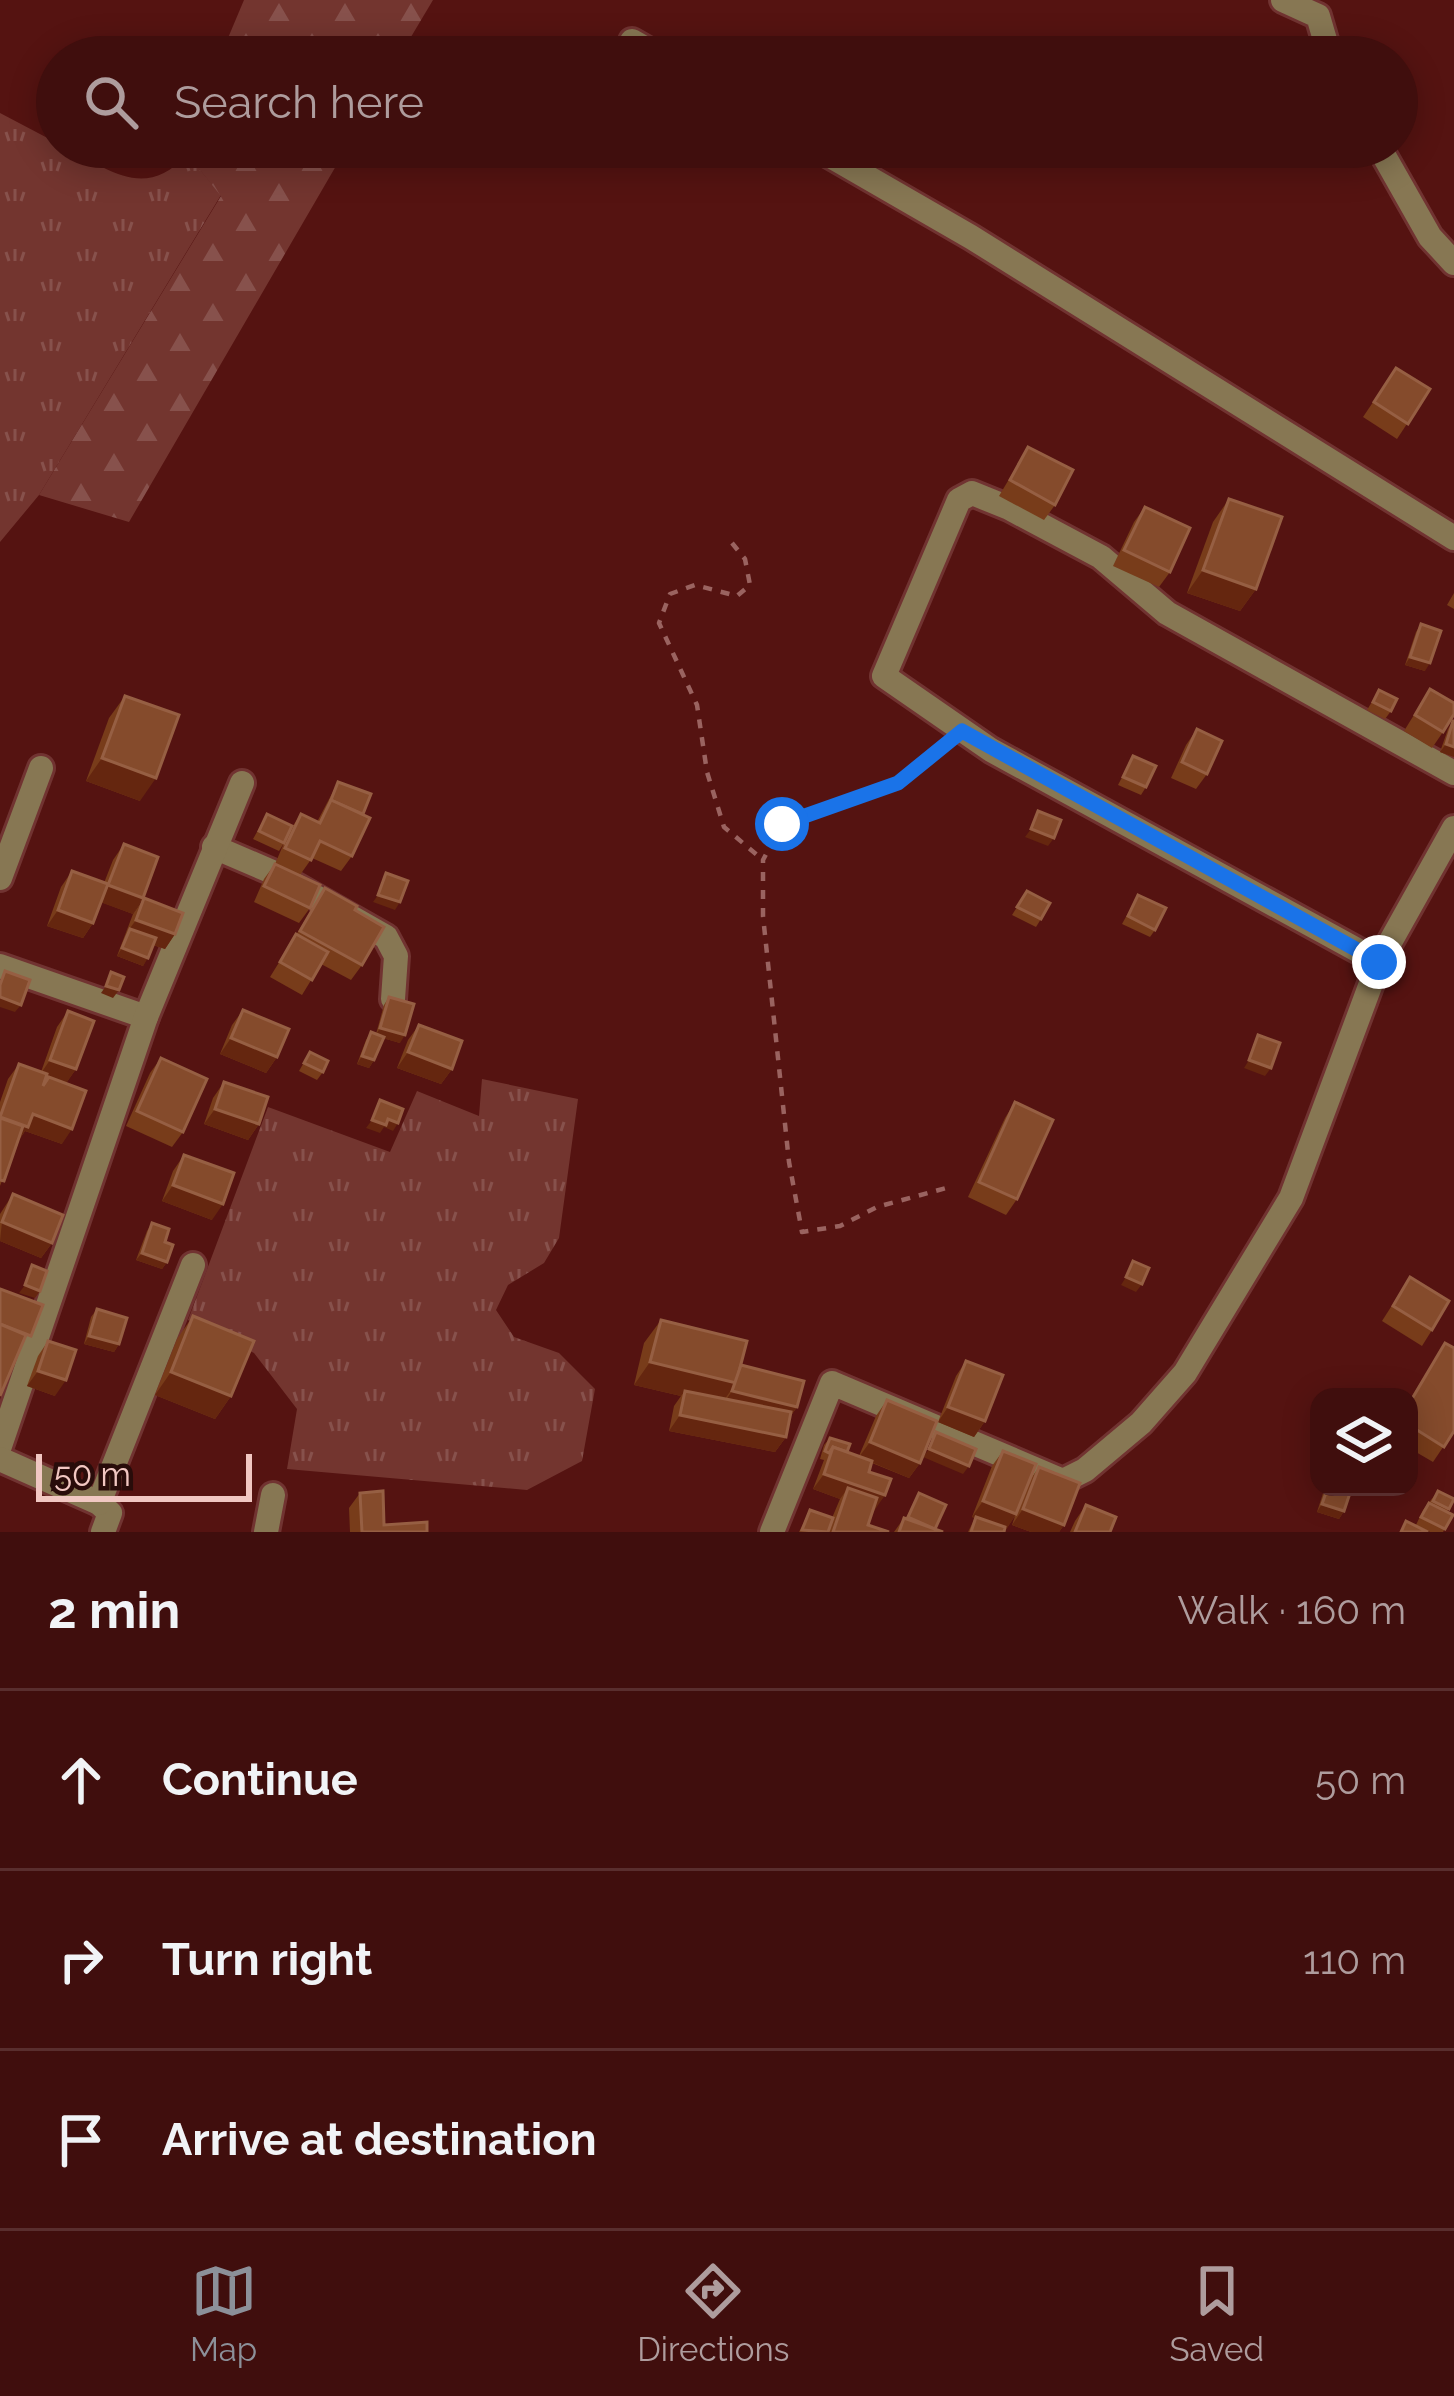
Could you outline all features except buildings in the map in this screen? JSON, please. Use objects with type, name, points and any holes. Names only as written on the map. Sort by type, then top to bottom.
[{"type":"street","points":[[1282,0],[1318,16],[1324,36]]},
{"type":"street","points":[[851,168],[971,237],[1454,538]]},
{"type":"street","points":[[1391,168],[1430,237],[1454,262]]},
{"type":"street","points":[[1379,962],[962,731],[884,676],[959,500],[972,494],[1009,508],[1101,557],[1167,613],[1454,773]]},
{"type":"street","points":[[0,878],[41,768]]},
{"type":"street","points":[[0,1446],[146,1017],[242,782]]},
{"type":"street","points":[[772,1532],[832,1383],[1063,1481],[1085,1470],[1141,1423],[1184,1373],[1291,1198],[1379,962],[1451,841]]},
{"type":"street","points":[[214,847],[270,871],[386,937],[396,956],[393,999]]},
{"type":"street","points":[[0,966],[146,1017]]},
{"type":"street","points":[[98,1503],[193,1265]]},
{"type":"street","points":[[0,1459],[98,1503],[110,1513],[103,1532]]},
{"type":"street","points":[[266,1532],[273,1495]]},
{"type":"path","points":[[732,543],[745,559],[749,585],[736,596],[695,585],[670,594],[659,623],[697,705],[707,772],[724,827],[763,860]]},
{"type":"path","points":[[946,1188],[877,1207],[840,1226],[802,1232],[789,1162],[764,916],[763,860],[782,824],[898,783],[962,731]]},
{"type":"green space","points":[[244,0],[433,0],[412,36],[229,36]]},
{"type":"green space","points":[[0,113],[36,132],[36,168],[104,168],[142,179],[172,168],[199,168],[221,195],[39,495],[0,542]]},
{"type":"green space","points":[[198,168],[335,168],[129,522],[39,495],[221,196]]},
{"type":"green space","points":[[482,1079],[578,1099],[559,1238],[544,1263],[508,1285],[496,1310],[514,1337],[559,1353],[595,1389],[582,1461],[527,1490],[287,1469],[297,1409],[254,1353],[188,1320],[268,1107],[390,1152],[417,1091],[479,1116]]},
{"type":"route","points":[[782,824],[898,783],[962,731],[1379,962]]}]
